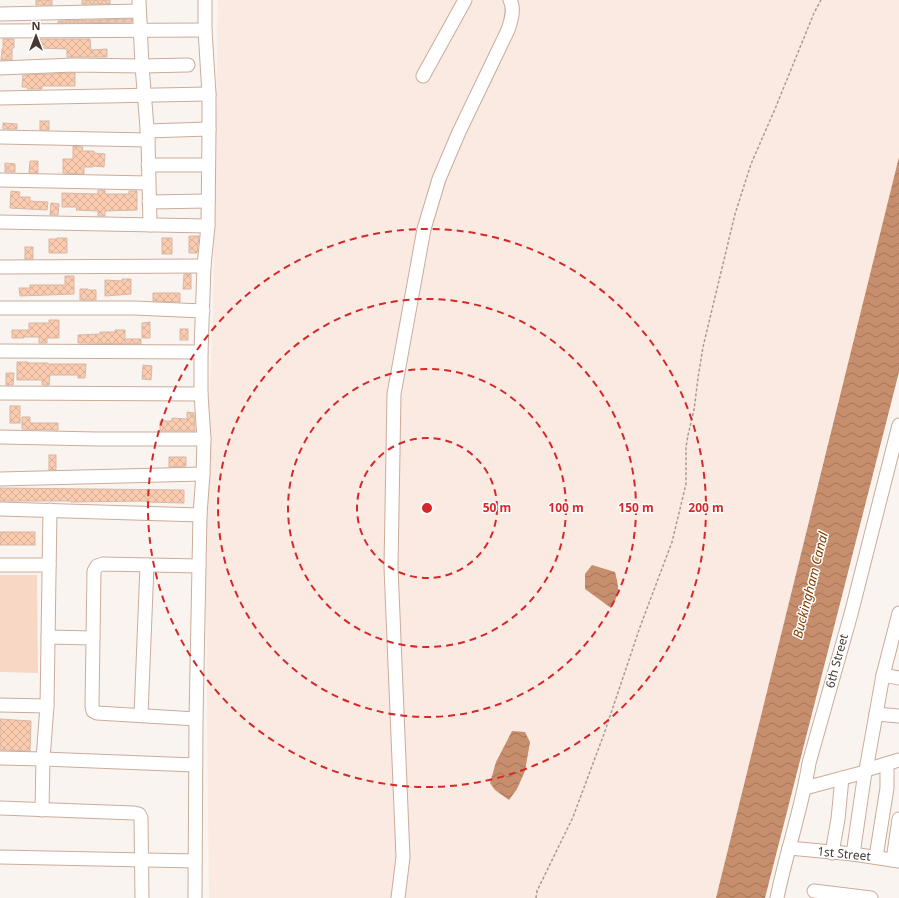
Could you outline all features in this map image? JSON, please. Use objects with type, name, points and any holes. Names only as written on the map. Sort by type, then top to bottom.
[{"type":"street","points":[[195,898],[195,765],[200,515],[204,438],[201,394],[201,352],[204,266],[208,226],[209,94],[205,30],[205,0]]},
{"type":"street","points":[[423,76],[465,0]]},
{"type":"street","points":[[398,898],[403,856],[391,567],[394,394],[424,229],[439,178],[459,132],[508,30],[512,10],[510,0]]},
{"type":"street","points":[[0,14],[139,5],[144,95],[148,135],[150,225]]},
{"type":"street","points":[[0,31],[205,30]]},
{"type":"street","points":[[0,68],[74,65],[188,65]]},
{"type":"street","points":[[0,98],[209,94]]},
{"type":"street","points":[[0,137],[148,135],[209,129]]},
{"type":"street","points":[[148,165],[208,165]]},
{"type":"street","points":[[0,180],[148,183]]},
{"type":"street","points":[[149,202],[208,201]]},
{"type":"street","points":[[0,222],[208,226]]},
{"type":"street","points":[[0,267],[204,266]]},
{"type":"street","points":[[0,308],[134,308],[203,311]]},
{"type":"street","points":[[0,351],[201,352]]},
{"type":"street","points":[[0,393],[201,394]]},
{"type":"street","name":"6th Street","points":[[776,898],[805,788],[809,763],[850,614],[899,425]]},
{"type":"street","points":[[0,437],[97,439],[204,438]]},
{"type":"street","points":[[0,479],[203,474]]},
{"type":"street","points":[[0,509],[200,515]]},
{"type":"street","points":[[42,810],[43,759],[47,706],[50,510]]},
{"type":"street","points":[[196,719],[97,713],[93,711],[94,571],[97,566],[103,564],[199,566]]},
{"type":"street","points":[[0,565],[49,565]]},
{"type":"street","points":[[140,715],[147,565]]},
{"type":"street","points":[[853,854],[865,771],[883,675],[896,637],[899,613]]},
{"type":"street","points":[[48,637],[93,638]]},
{"type":"street","points":[[883,675],[899,678]]},
{"type":"street","points":[[0,705],[47,706]]},
{"type":"street","points":[[876,714],[899,716]]},
{"type":"street","points":[[0,758],[195,765]]},
{"type":"street","points":[[805,788],[893,762]]},
{"type":"street","points":[[876,857],[887,788],[893,762]]},
{"type":"street","points":[[832,852],[838,819],[842,778]]},
{"type":"street","points":[[0,808],[139,814],[141,818],[142,898]]},
{"type":"street","points":[[896,861],[899,819]]},
{"type":"street","name":"1st Street","points":[[789,848],[853,854],[896,861]]},
{"type":"street","points":[[0,857],[195,861]]},
{"type":"street","points":[[814,891],[871,898]]},
{"type":"path","points":[[536,898],[537,891],[573,817],[604,734],[640,627],[672,542],[686,484],[686,447],[694,410],[703,347],[735,214],[751,164],[814,13],[821,0]]},
{"type":"shaded area","points":[[218,0],[899,0],[899,157],[716,898],[209,898],[205,494],[213,312]]},
{"type":"shaded area","points":[[0,575],[37,575],[38,673],[0,672]]},
{"type":"water","name":"Buckingham Canal","points":[[899,157],[899,372],[765,898],[716,898]]},
{"type":"water","points":[[592,565],[615,572],[618,590],[611,608],[585,589],[585,574]]},
{"type":"water","points":[[512,731],[525,732],[530,742],[525,771],[517,789],[509,800],[495,790],[490,783],[496,762]]},
{"type":"building","points":[[36,0],[52,0],[52,5],[36,5]]},
{"type":"building","points":[[82,0],[110,0],[110,4],[82,4]]},
{"type":"building","points":[[132,19],[132,22],[58,23],[58,21]]},
{"type":"building","points":[[3,39],[14,39],[12,60],[1,60]]},
{"type":"building","points":[[39,39],[90,39],[91,50],[107,49],[107,57],[67,57],[67,49],[39,48]]},
{"type":"building","points":[[75,73],[75,86],[42,86],[42,89],[27,89],[27,87],[22,87],[23,75]]},
{"type":"building","points":[[40,121],[49,121],[49,130],[40,130]]},
{"type":"building","points":[[3,123],[17,124],[17,129],[3,129]]},
{"type":"building","points":[[73,146],[83,147],[82,151],[94,151],[94,153],[105,154],[104,167],[84,167],[84,174],[63,173],[63,159],[73,159]]},
{"type":"building","points":[[30,161],[38,161],[38,173],[29,173]]},
{"type":"building","points":[[5,163],[15,164],[15,172],[5,172]]},
{"type":"building","points":[[98,190],[105,190],[105,194],[129,194],[129,191],[137,191],[137,210],[105,211],[105,216],[98,216],[98,211],[76,210],[77,207],[62,207],[62,193],[98,194]]},
{"type":"building","points":[[11,191],[20,192],[19,197],[30,197],[30,201],[48,202],[47,210],[10,208]]},
{"type":"building","points":[[51,203],[59,204],[58,215],[50,215]]},
{"type":"building","points":[[189,236],[199,236],[197,253],[189,253]]},
{"type":"building","points":[[67,238],[67,253],[49,253],[49,239]]},
{"type":"building","points":[[162,238],[172,238],[172,254],[162,254]]},
{"type":"building","points":[[25,247],[33,247],[33,259],[25,259]]},
{"type":"building","points":[[184,274],[191,274],[191,289],[183,289]]},
{"type":"building","points":[[65,276],[74,276],[74,294],[20,296],[19,288],[30,288],[30,285],[65,285]]},
{"type":"building","points":[[122,279],[131,279],[131,294],[105,296],[105,280],[122,281]]},
{"type":"building","points":[[80,289],[96,290],[96,300],[80,300]]},
{"type":"building","points":[[153,293],[180,293],[180,302],[153,301]]},
{"type":"building","points":[[49,320],[59,320],[59,338],[47,338],[47,343],[39,343],[39,337],[12,338],[12,330],[29,330],[29,323],[49,323]]},
{"type":"building","points":[[150,322],[150,338],[142,338],[142,323]]},
{"type":"building","points":[[180,329],[188,329],[188,340],[180,340]]},
{"type":"building","points":[[115,330],[125,330],[125,339],[141,339],[141,344],[78,343],[78,335],[100,334],[100,332],[115,332]]},
{"type":"building","points":[[17,362],[86,364],[85,378],[78,378],[78,375],[50,375],[49,385],[42,385],[42,380],[17,380]]},
{"type":"building","points":[[143,365],[152,366],[151,380],[142,379]]},
{"type":"building","points":[[6,373],[14,373],[13,385],[6,385]]},
{"type":"building","points":[[10,406],[20,406],[20,423],[10,423]]},
{"type":"building","points":[[187,412],[194,413],[195,431],[160,431],[160,421],[172,421],[172,418],[187,419]]},
{"type":"building","points":[[22,417],[30,417],[30,423],[58,423],[58,430],[22,429]]},
{"type":"building","points":[[49,455],[56,455],[56,470],[49,470]]},
{"type":"building","points":[[169,457],[186,457],[186,466],[169,467]]},
{"type":"building","points":[[0,488],[184,490],[184,503],[146,501],[0,501]]},
{"type":"building","points":[[0,532],[35,532],[35,545],[0,545]]},
{"type":"building","points":[[0,719],[31,721],[30,751],[0,750]]}]
